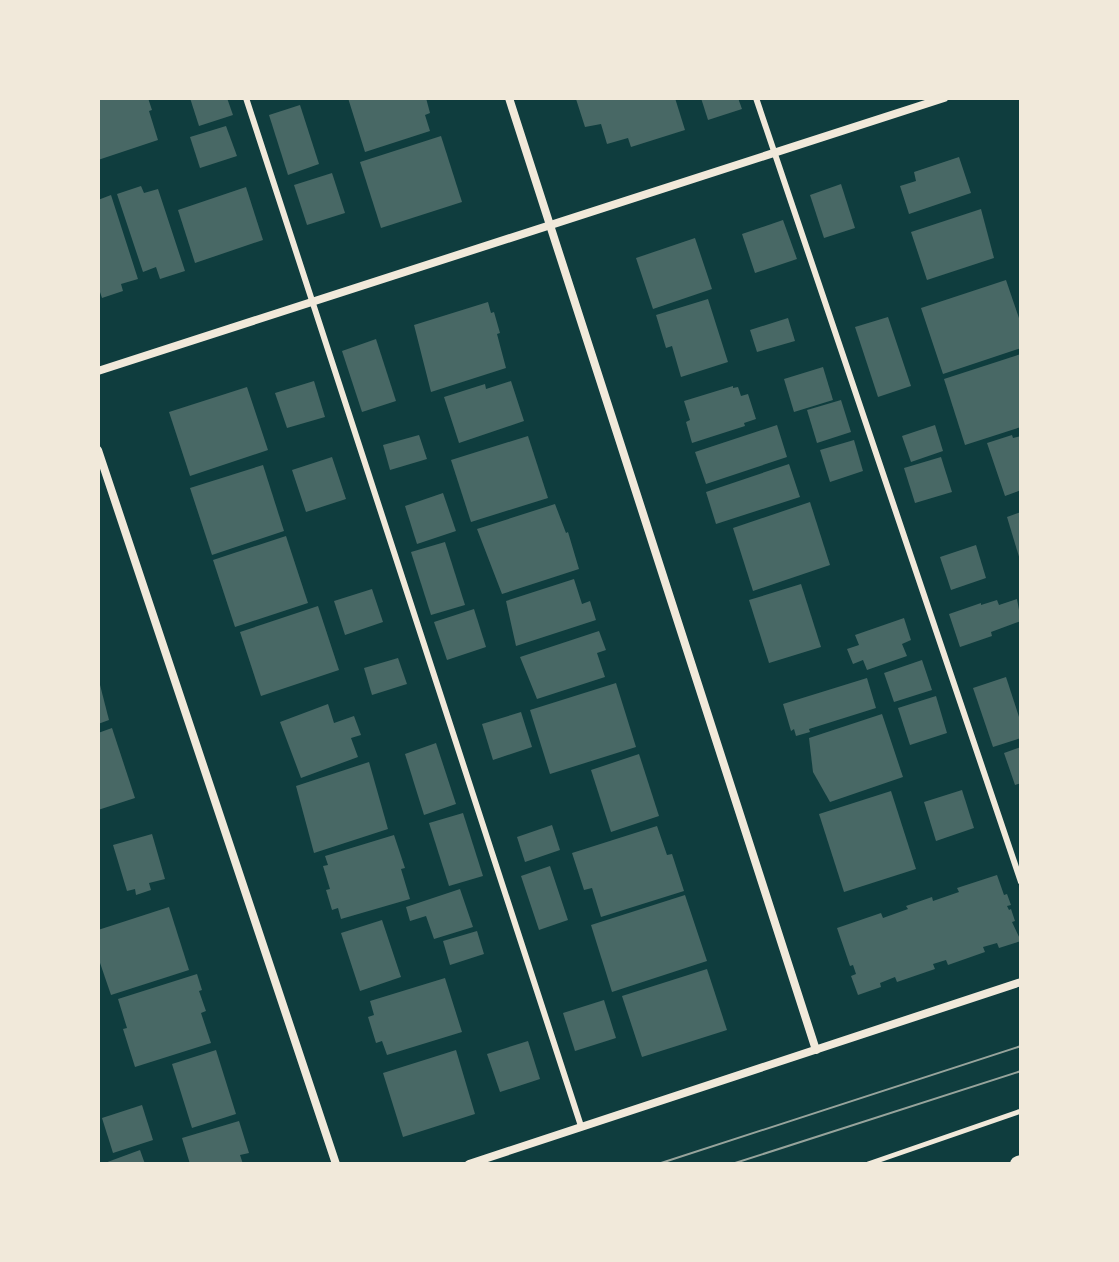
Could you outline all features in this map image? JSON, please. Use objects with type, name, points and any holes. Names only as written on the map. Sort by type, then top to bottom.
[{"type":"street","points":[[509,98],[816,1050]]},
{"type":"street","points":[[98,371],[944,98]]},
{"type":"street","points":[[98,450],[336,1164]]},
{"type":"street","points":[[469,1164],[1021,982]]},
{"type":"lane","points":[[246,98],[581,1126]]},
{"type":"lane","points":[[756,98],[1021,882]]},
{"type":"path","points":[[868,1164],[1021,1111]]},
{"type":"building","points":[[98,98],[148,98],[158,140],[98,160]]},
{"type":"building","points":[[190,98],[227,98],[233,115],[199,126]]},
{"type":"building","points":[[348,98],[426,98],[430,113],[425,115],[430,131],[365,152]]},
{"type":"building","points":[[675,98],[685,130],[631,147],[628,138],[607,144],[601,124],[585,127],[576,99]]},
{"type":"building","points":[[701,98],[738,98],[742,109],[708,120]]},
{"type":"building","points":[[300,105],[319,164],[288,175],[269,115]]},
{"type":"building","points":[[226,126],[237,156],[200,168],[190,137]]},
{"type":"building","points":[[441,136],[462,202],[381,228],[360,162]]},
{"type":"building","points":[[959,157],[971,193],[909,214],[900,186],[916,181],[914,172]]},
{"type":"building","points":[[332,173],[345,213],[307,225],[294,185]]},
{"type":"building","points":[[841,184],[855,228],[824,238],[810,195]]},
{"type":"building","points":[[141,186],[144,193],[158,189],[185,271],[160,279],[156,267],[143,272],[117,194]]},
{"type":"building","points":[[246,187],[263,240],[195,263],[178,210]]},
{"type":"building","points":[[111,195],[138,279],[121,284],[123,291],[102,298],[98,286],[98,200]]},
{"type":"building","points":[[981,209],[994,258],[927,280],[911,232]]},
{"type":"building","points":[[783,220],[797,259],[755,273],[742,234]]},
{"type":"building","points":[[695,238],[712,289],[653,309],[636,258]]},
{"type":"building","points":[[1006,280],[1021,324],[1021,348],[943,374],[921,308]]},
{"type":"building","points":[[708,299],[728,362],[681,377],[672,346],[666,348],[656,315]]},
{"type":"building","points":[[488,302],[500,333],[497,334],[506,368],[431,392],[414,325]]},
{"type":"building","points":[[888,317],[911,386],[878,397],[855,327]]},
{"type":"building","points":[[788,318],[795,341],[757,352],[750,330]]},
{"type":"building","points":[[376,339],[396,401],[362,412],[342,351]]},
{"type":"building","points":[[1021,354],[1021,427],[965,445],[944,379]]},
{"type":"building","points":[[823,367],[833,400],[794,412],[784,379]]},
{"type":"building","points":[[314,381],[325,417],[287,428],[275,393]]},
{"type":"building","points":[[511,381],[524,421],[459,443],[444,397],[485,384],[486,389]]},
{"type":"building","points":[[247,387],[268,450],[190,476],[169,412]]},
{"type":"building","points":[[738,387],[741,396],[748,394],[756,419],[744,423],[745,426],[692,443],[684,401]]},
{"type":"building","points":[[841,400],[851,432],[817,443],[807,410]]},
{"type":"building","points":[[777,425],[787,457],[706,484],[695,452]]},
{"type":"building","points":[[935,425],[943,451],[911,462],[902,436]]},
{"type":"building","points":[[419,435],[427,459],[390,470],[383,445]]},
{"type":"building","points":[[1012,435],[1013,438],[1021,436],[1021,490],[1005,496],[987,443]]},
{"type":"building","points":[[528,436],[548,498],[471,522],[451,460]]},
{"type":"building","points":[[854,440],[863,471],[830,482],[820,450]]},
{"type":"building","points":[[332,457],[346,499],[306,512],[292,470]]},
{"type":"building","points":[[941,457],[952,492],[915,503],[904,468]]},
{"type":"building","points":[[789,464],[800,497],[716,524],[706,492]]},
{"type":"building","points":[[263,465],[284,531],[212,555],[190,488]]},
{"type":"building","points":[[443,493],[456,531],[417,544],[405,506]]},
{"type":"building","points":[[810,502],[830,565],[753,591],[733,528]]},
{"type":"building","points":[[555,504],[568,532],[579,569],[502,594],[477,529]]},
{"type":"building","points":[[1021,512],[1021,559],[1020,560],[1007,517]]},
{"type":"building","points":[[286,536],[308,603],[235,627],[213,560]]},
{"type":"building","points":[[445,542],[465,605],[431,615],[411,552]]},
{"type":"building","points":[[976,545],[986,578],[951,590],[940,557]]},
{"type":"building","points":[[574,579],[582,604],[590,601],[596,620],[516,646],[506,601]]},
{"type":"building","points":[[801,584],[821,647],[769,663],[749,600]]},
{"type":"building","points":[[372,589],[383,622],[345,635],[334,601]]},
{"type":"building","points":[[1017,599],[1021,621],[991,632],[992,636],[960,647],[949,614],[981,603],[997,600],[999,605]]},
{"type":"building","points":[[318,606],[339,670],[261,696],[240,632]]},
{"type":"building","points":[[474,609],[486,647],[447,660],[434,622]]},
{"type":"building","points":[[904,618],[911,640],[902,644],[907,656],[867,670],[863,660],[853,664],[847,649],[859,645],[855,635]]},
{"type":"building","points":[[599,631],[606,650],[597,653],[605,677],[537,699],[520,657]]},
{"type":"building","points":[[398,658],[407,684],[372,695],[364,668]]},
{"type":"building","points":[[922,660],[932,690],[894,702],[884,673]]},
{"type":"building","points":[[1006,677],[1021,723],[1021,738],[993,747],[973,688]]},
{"type":"building","points":[[867,678],[876,708],[796,736],[794,729],[791,731],[783,704]]},
{"type":"building","points":[[98,681],[109,720],[98,724]]},
{"type":"building","points":[[616,683],[636,747],[550,774],[530,710]]},
{"type":"building","points":[[936,696],[947,733],[910,745],[898,708]]},
{"type":"building","points":[[328,704],[334,723],[354,716],[361,735],[351,738],[358,757],[301,778],[280,722]]},
{"type":"building","points":[[521,712],[532,747],[493,760],[482,724]]},
{"type":"building","points":[[882,714],[903,777],[830,802],[813,772],[809,738]]},
{"type":"building","points":[[112,728],[135,798],[98,810],[98,733]]},
{"type":"building","points":[[436,743],[456,804],[424,815],[405,754]]},
{"type":"building","points":[[1021,747],[1021,783],[1015,785],[1004,753]]},
{"type":"building","points":[[639,754],[659,816],[611,832],[591,770]]},
{"type":"building","points":[[369,762],[388,829],[314,853],[296,786]]},
{"type":"building","points":[[962,790],[974,828],[936,841],[924,802]]},
{"type":"building","points":[[891,791],[916,869],[844,892],[819,814]]},
{"type":"building","points":[[463,813],[483,876],[449,886],[429,823]]},
{"type":"building","points":[[552,825],[560,850],[525,862],[517,837]]},
{"type":"building","points":[[657,826],[667,855],[672,854],[684,891],[601,917],[592,888],[584,890],[572,853]]},
{"type":"building","points":[[152,834],[165,879],[149,883],[151,890],[136,895],[135,889],[127,891],[113,845]]},
{"type":"building","points":[[394,835],[405,868],[401,869],[410,899],[341,919],[338,908],[332,910],[326,890],[330,889],[323,866],[328,865],[325,856]]},
{"type":"building","points":[[550,866],[568,920],[539,930],[521,876]]},
{"type":"building","points":[[997,875],[1011,905],[1007,906],[1011,909],[1015,921],[1012,922],[1021,941],[999,948],[997,943],[983,947],[985,952],[948,965],[946,960],[933,964],[935,969],[897,982],[895,977],[880,983],[881,987],[858,995],[851,976],[856,974],[853,965],[850,966],[837,928],[881,913],[883,918],[908,909],[906,906],[932,897],[933,901],[959,892],[957,888]]},
{"type":"building","points":[[460,889],[473,927],[434,939],[426,916],[410,921],[406,907]]},
{"type":"building","points":[[685,895],[707,961],[612,992],[591,925]]},
{"type":"building","points":[[169,907],[189,970],[111,995],[98,957],[98,930]]},
{"type":"building","points":[[382,920],[401,977],[360,991],[341,933]]},
{"type":"building","points":[[477,931],[484,954],[450,965],[443,941]]},
{"type":"building","points":[[707,969],[727,1030],[642,1057],[622,996]]},
{"type":"building","points":[[197,974],[206,1011],[201,1013],[211,1043],[135,1067],[123,1029],[127,1028],[118,999]]},
{"type":"building","points":[[445,978],[462,1032],[387,1055],[382,1041],[376,1043],[368,1017],[374,1015],[370,1001]]},
{"type":"building","points":[[604,1000],[616,1038],[575,1051],[563,1013]]},
{"type":"building","points":[[528,1041],[540,1079],[500,1092],[487,1054]]},
{"type":"building","points":[[216,1050],[236,1114],[192,1128],[172,1064]]},
{"type":"building","points":[[456,1050],[475,1114],[403,1137],[383,1073]]},
{"type":"building","points":[[142,1105],[153,1140],[113,1153],[102,1118]]},
{"type":"building","points":[[239,1121],[249,1153],[240,1155],[243,1164],[190,1164],[182,1138]]},
{"type":"building","points":[[140,1150],[145,1164],[102,1164]]},
{"type":"tram line","points":[[658,1164],[1021,1046]]},
{"type":"tram line","points":[[732,1164],[1021,1071]]}]
